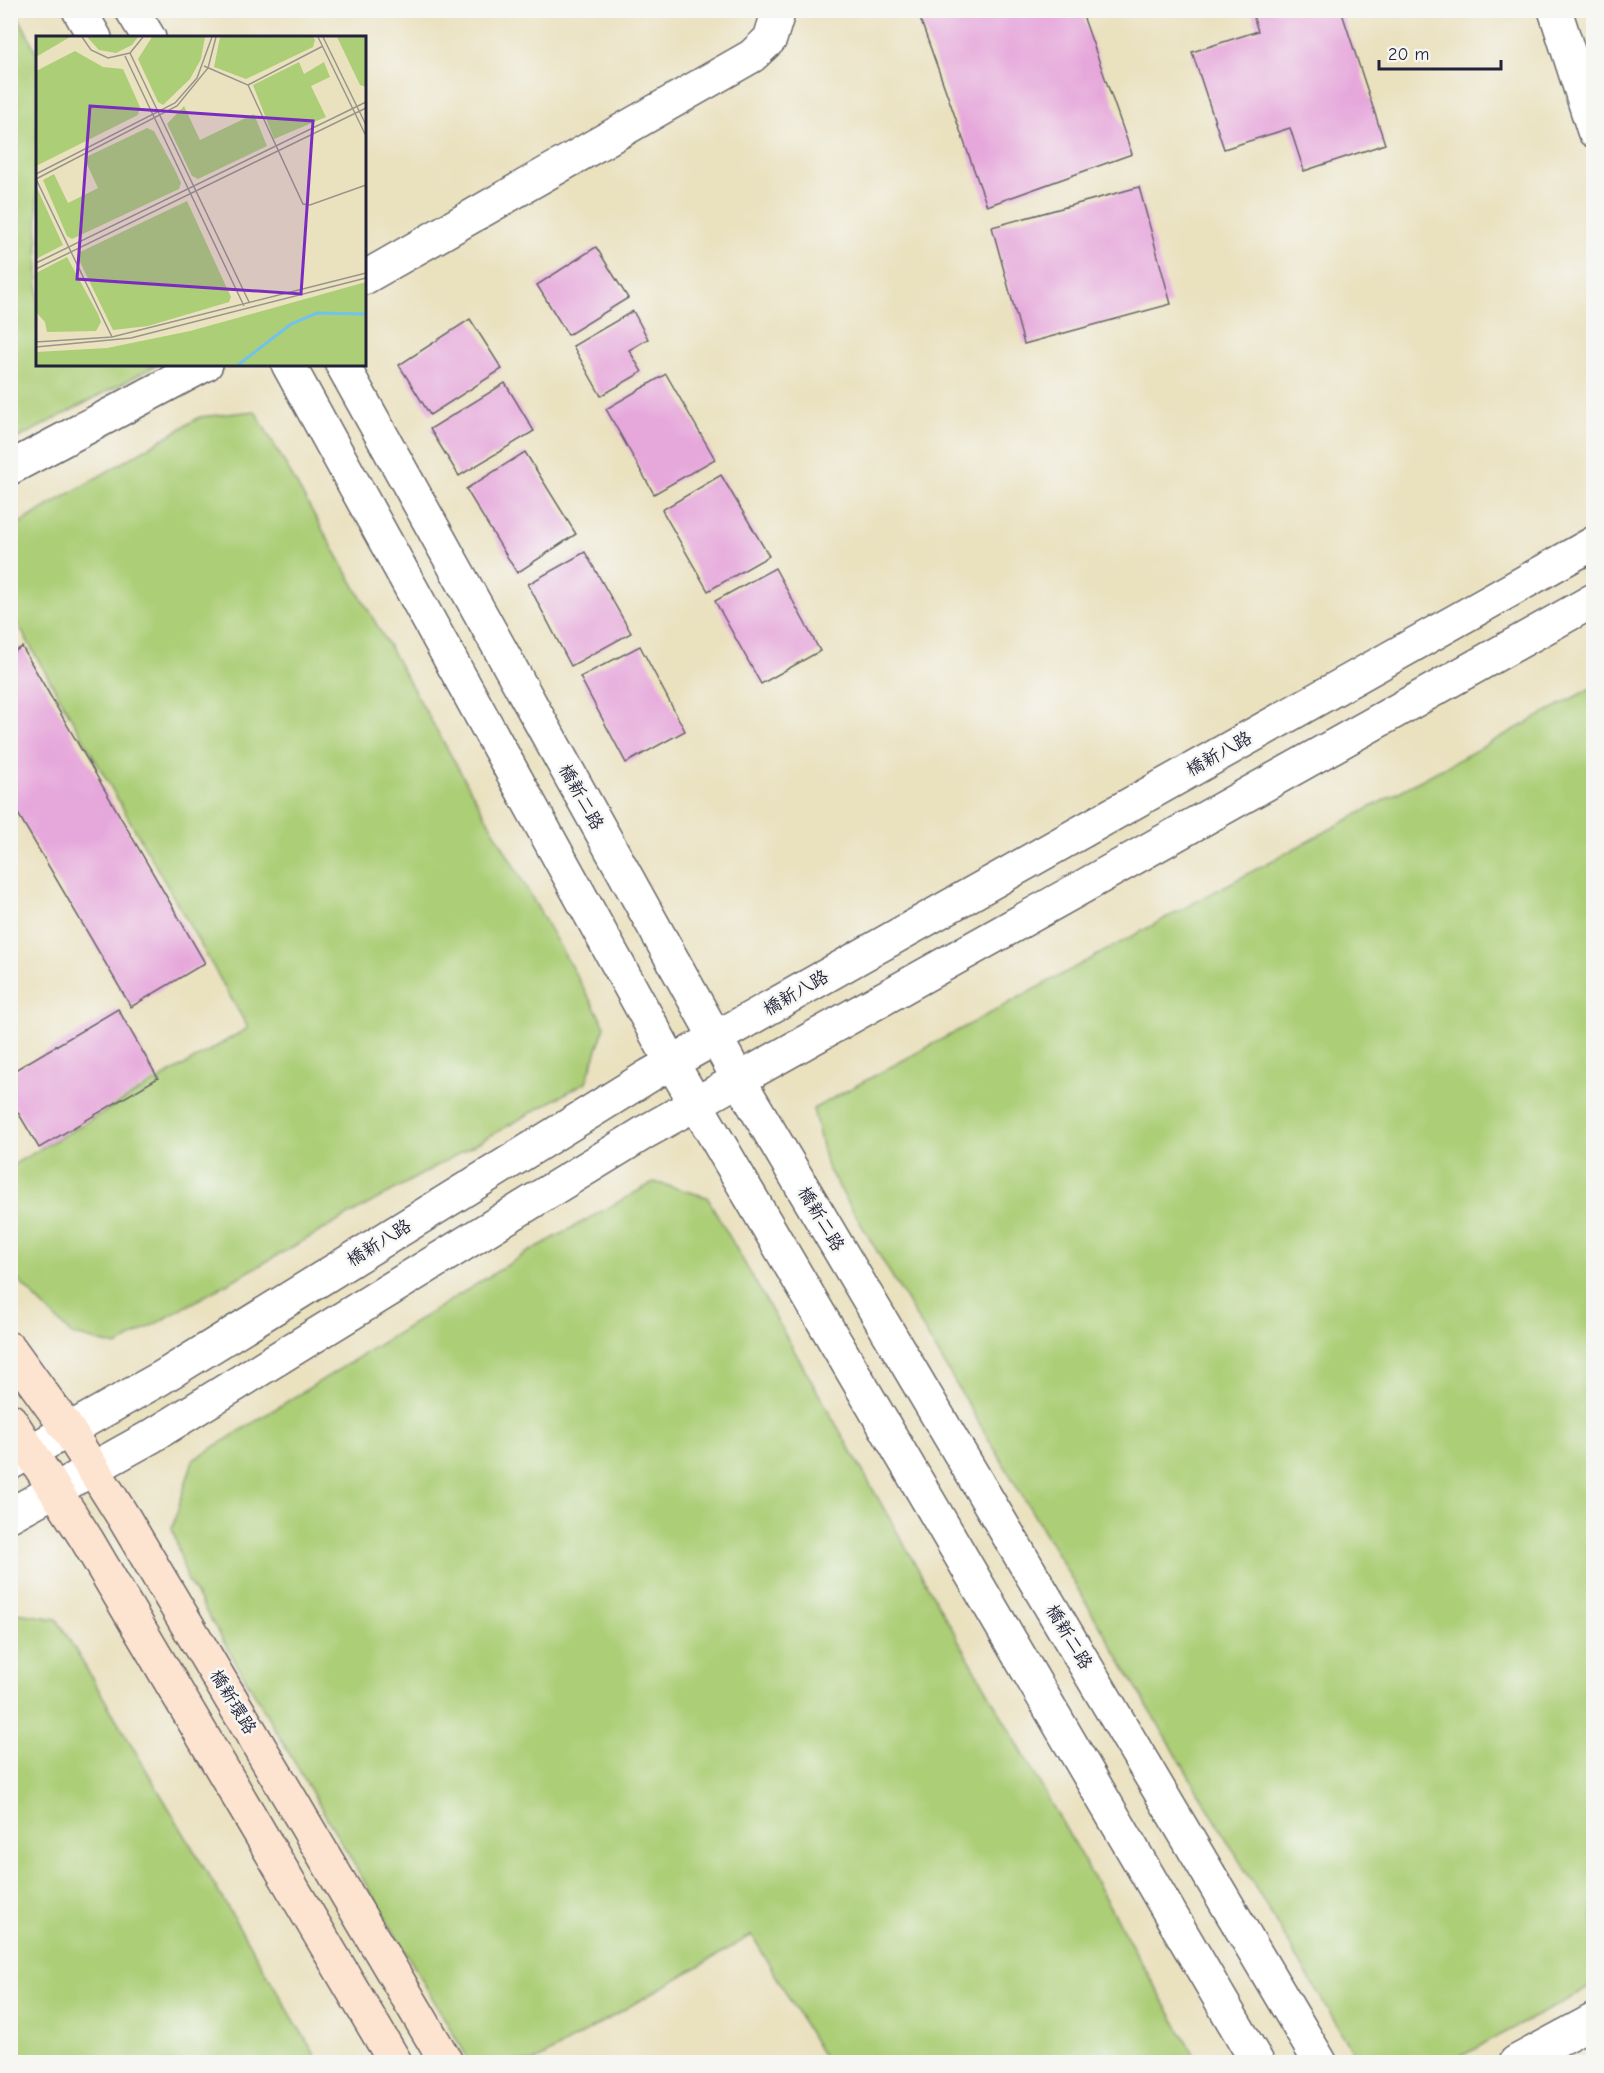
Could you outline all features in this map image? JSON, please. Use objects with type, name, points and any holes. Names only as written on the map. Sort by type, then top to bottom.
[{"type":"street","points":[[79,10],[94,36]]},
{"type":"street","points":[[132,10],[147,36]]},
{"type":"street","points":[[366,278],[752,56],[770,39],[779,10]]},
{"type":"street","points":[[1556,10],[1593,131]]},
{"type":"street","points":[[10,468],[202,366]]},
{"type":"street","points":[[289,366],[695,1104],[1257,2062]]},
{"type":"street","name":"橋新二路","points":[[343,366],[739,1080],[1320,2062]]},
{"type":"street","name":"橋新八路","points":[[21,1457],[160,1378],[672,1063],[1593,543]]},
{"type":"street","points":[[10,1515],[93,1470],[637,1137],[1593,600]]},
{"type":"street","name":"橋新環路","points":[[10,1349],[69,1431],[130,1527],[446,2062]]},
{"type":"street","points":[[10,1420],[21,1457],[57,1490],[395,2062]]},
{"type":"street","points":[[1516,2062],[1593,2020]]},
{"type":"green space","points":[[10,11],[16,11],[36,52],[36,366],[155,366],[11,442]]},
{"type":"green space","points":[[255,411],[605,1026],[586,1082],[116,1346],[71,1334],[11,1273],[11,1166],[248,1028],[11,612],[11,528],[200,417]]},
{"type":"green space","points":[[1593,687],[1593,1986],[1450,2062],[1359,2062],[827,1167],[813,1109]]},
{"type":"green space","points":[[654,1182],[707,1197],[1198,2062],[826,2062],[752,1935],[534,2062],[470,2062],[187,1579],[172,1528],[193,1460],[525,1254]]},
{"type":"green space","points":[[10,1612],[57,1619],[319,2062],[11,2062]]},
{"type":"building","points":[[917,10],[1081,10],[1132,154],[987,206]]},
{"type":"building","points":[[1251,10],[1341,10],[1385,144],[1304,171],[1290,128],[1224,149],[1192,52],[1258,31]]},
{"type":"building","points":[[1139,187],[1171,304],[1024,344],[992,227]]},
{"type":"building","points":[[596,247],[628,298],[568,335],[537,285]]},
{"type":"building","points":[[633,311],[648,339],[629,350],[642,372],[601,396],[573,346]]},
{"type":"building","points":[[470,319],[502,369],[430,415],[399,365]]},
{"type":"building","points":[[666,374],[715,459],[654,494],[606,409]]},
{"type":"building","points":[[505,383],[534,431],[459,476],[430,429]]},
{"type":"building","points":[[525,452],[576,534],[517,573],[466,489]]},
{"type":"building","points":[[721,475],[769,556],[708,591],[662,510]]},
{"type":"building","points":[[585,552],[631,633],[571,666],[528,584]]},
{"type":"building","points":[[775,568],[820,651],[761,684],[715,601]]},
{"type":"building","points":[[640,646],[685,731],[626,763],[580,677]]},
{"type":"building","points":[[22,647],[205,963],[131,1007],[10,800],[10,654]]},
{"type":"building","points":[[118,1009],[158,1078],[39,1148],[10,1099],[10,1073]]}]
